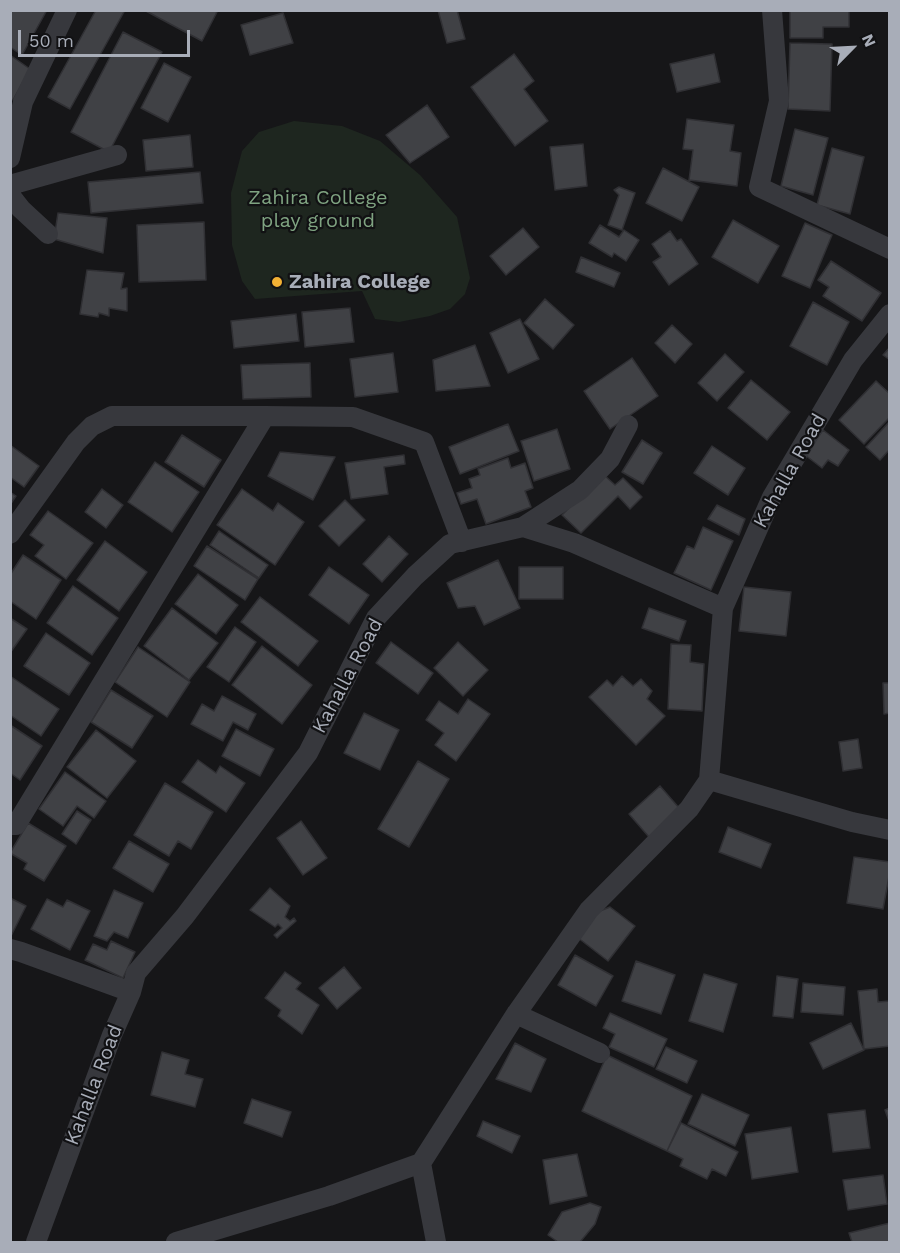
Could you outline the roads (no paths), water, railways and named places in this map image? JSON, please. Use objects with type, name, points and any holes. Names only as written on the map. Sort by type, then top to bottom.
[{"type":"street","points":[[10,158],[23,102],[68,10]]},
{"type":"street","points":[[772,10],[779,101],[759,187],[890,249]]},
{"type":"street","points":[[10,185],[117,155]]},
{"type":"street","points":[[10,195],[21,209],[48,234]]},
{"type":"street","name":"Kahalla Road","points":[[709,780],[723,608],[772,497],[852,360],[890,314]]},
{"type":"street","points":[[10,534],[76,442],[92,426],[112,416],[353,417],[424,442],[462,542]]},
{"type":"street","points":[[10,825],[16,825],[265,416]]},
{"type":"street","points":[[523,527],[580,490],[610,459],[628,425]]},
{"type":"street","points":[[523,527],[574,543],[723,608]]},
{"type":"street","name":"Kahalla Road","points":[[36,1242],[112,1035],[131,992],[136,973],[186,916],[308,753],[376,618],[415,576],[450,544],[523,527]]},
{"type":"street","points":[[176,1242],[329,1196],[421,1163],[516,1014],[589,910],[689,810],[709,780],[852,822],[890,830]]},
{"type":"street","points":[[10,949],[131,992]]},
{"type":"street","points":[[516,1014],[600,1053]]},
{"type":"street","points":[[421,1163],[436,1242]]},
{"type":"place","name":"Zahira College","points":[[277,282]]},
{"type":"park label","name":"Zahira College play ground","points":[[318,210]]}]
